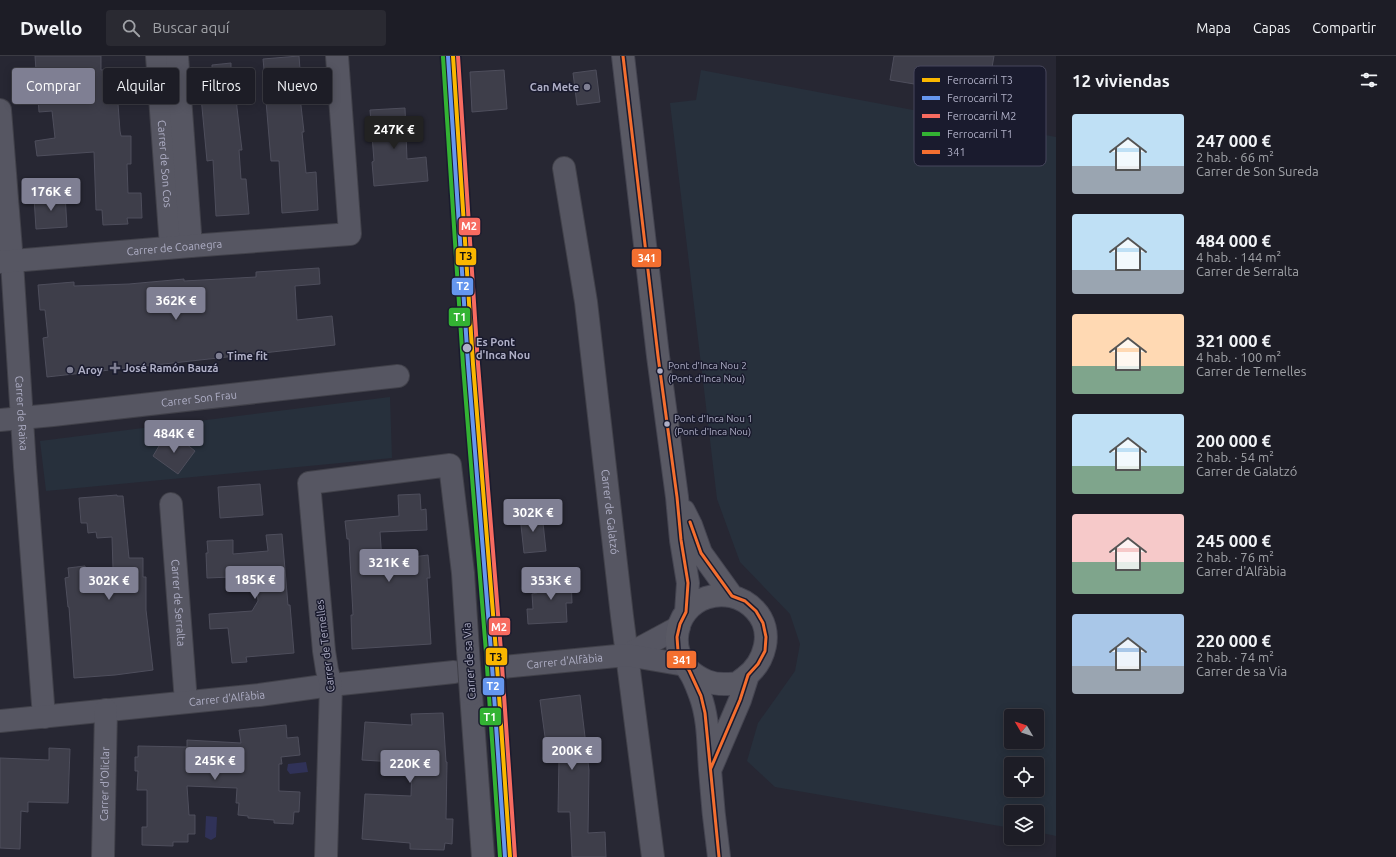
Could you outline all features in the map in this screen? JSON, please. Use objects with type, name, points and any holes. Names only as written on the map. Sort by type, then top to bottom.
[{"type":"main road","points":[[623,56],[658,356],[677,497],[681,540],[688,583],[682,619],[677,637],[678,651],[700,696],[705,713],[719,857]]},
{"type":"main road","points":[[677,497],[691,525],[701,553],[732,596]]},
{"type":"main road","points":[[682,619],[695,603],[706,597],[719,595],[732,596],[745,601],[756,610],[763,623],[766,637],[765,652],[758,664],[748,675],[736,683],[711,683],[699,678],[687,668]]},
{"type":"main road","points":[[710,771],[740,700],[748,675]]},
{"type":"street","name":"Carrer de Son Cos","points":[[157,56],[181,246]]},
{"type":"street","name":"Carrer de Son Cos","points":[[177,56],[181,246]]},
{"type":"street","name":"Carrer de Coanegra","points":[[6,262],[181,246],[350,234],[337,56]]},
{"type":"street","name":"Carrer de Raixa","points":[[0,110],[6,262],[22,418],[44,717]]},
{"type":"street","name":"Carrer de Galatzó","points":[[564,168],[586,302],[627,654],[653,857]]},
{"type":"street","name":"Carrer Son Frau","points":[[0,420],[398,376]]},
{"type":"street","name":"Carrer de sa Via","points":[[309,483],[450,465],[463,573],[482,857]]},
{"type":"street","name":"Carrer de Ternelles","points":[[309,483],[324,651],[327,670],[332,685],[326,857]]},
{"type":"street","name":"Carrer de Serralta","points":[[171,504],[186,702]]},
{"type":"street","name":"Carrer d'Alfàbia","points":[[627,654],[682,619]]},
{"type":"street","name":"Carrer d'Alfàbia","points":[[503,667],[627,654],[687,668]]},
{"type":"street","name":"Carrer d'Alfàbia","points":[[0,721],[259,695],[332,685],[454,672]]},
{"type":"street","name":"Carrer d'Oliclar","points":[[103,857],[106,710]]},
{"type":"shaded area","points":[[701,70],[914,110],[914,166],[1046,166],[1046,135],[1056,137],[1056,836],[1044,833],[1044,805],[1004,805],[1004,827],[775,787],[747,761],[758,723],[795,671],[800,644],[790,614],[740,562],[717,499],[670,103],[696,100]]},
{"type":"shaded area","points":[[390,397],[392,458],[46,491],[40,441]]},
{"type":"water","points":[[306,762],[308,772],[290,774],[287,770],[288,764]]},
{"type":"water","points":[[206,816],[217,817],[216,837],[211,840],[205,837]]},
{"type":"building","points":[[35,56],[101,56],[101,70],[103,70],[103,104],[118,104],[121,136],[131,136],[131,164],[127,164],[128,193],[141,193],[142,218],[127,218],[128,224],[103,225],[102,210],[96,210],[94,152],[37,156],[35,141],[55,138],[52,111],[39,112],[38,104],[95,104],[95,68],[36,68]]},
{"type":"building","points":[[299,56],[300,68],[264,68],[263,59]]},
{"type":"building","points":[[894,56],[994,56],[992,66],[914,66],[914,84],[890,80]]},
{"type":"building","points":[[231,63],[231,68],[212,68],[212,65]]},
{"type":"building","points":[[504,70],[507,109],[472,112],[470,72]]},
{"type":"building","name":"Can Mete","points":[[596,70],[600,102],[577,105],[573,73]]},
{"type":"building","points":[[202,104],[237,104],[242,150],[239,150],[241,179],[246,179],[249,214],[216,216],[213,160],[207,161]]},
{"type":"building","points":[[266,104],[301,104],[306,173],[316,172],[318,210],[282,213],[279,161],[271,161]]},
{"type":"building","points":[[405,108],[407,159],[426,157],[428,181],[374,186],[372,162],[374,161],[370,110]]},
{"type":"building","points":[[65,194],[67,227],[36,229],[34,197]]},
{"type":"building","points":[[319,268],[320,284],[295,286],[297,320],[332,316],[335,345],[47,377],[43,338],[48,337],[45,310],[40,310],[38,285],[74,282],[74,286],[129,284],[184,279],[184,281],[256,277],[256,272]]},
{"type":"building","points":[[180,439],[195,451],[178,474],[153,456],[162,441]]},
{"type":"building","points":[[260,484],[263,515],[220,518],[218,487]]},
{"type":"building","points":[[420,494],[421,510],[426,509],[427,530],[380,532],[382,561],[428,555],[430,578],[427,578],[431,644],[352,649],[351,615],[353,615],[349,539],[347,539],[345,521],[399,516],[398,495]]},
{"type":"building","points":[[117,495],[123,496],[129,558],[143,558],[143,577],[146,577],[146,610],[153,670],[74,678],[69,607],[65,578],[69,577],[68,568],[85,566],[86,571],[113,569],[112,537],[97,538],[96,532],[88,533],[87,523],[81,523],[79,498]]},
{"type":"building","points":[[542,513],[546,551],[524,553],[520,516]]},
{"type":"building","points":[[282,534],[294,653],[246,657],[247,662],[232,663],[228,628],[210,629],[209,614],[252,611],[258,601],[256,576],[207,578],[207,541],[233,540],[233,554],[268,551],[266,535]]},
{"type":"building","points":[[571,578],[572,603],[566,603],[567,622],[528,624],[527,609],[533,609],[532,594],[537,593],[536,580]]},
{"type":"building","points":[[580,695],[589,770],[588,833],[605,832],[606,857],[572,857],[570,812],[558,812],[559,758],[548,759],[540,700]]},
{"type":"building","points":[[443,713],[447,762],[446,819],[453,819],[452,844],[445,843],[444,850],[410,849],[410,843],[362,839],[365,794],[411,796],[412,763],[362,760],[365,722],[412,725],[411,714]]},
{"type":"building","points":[[286,725],[287,738],[298,737],[300,755],[281,757],[282,764],[279,764],[279,791],[300,792],[299,812],[294,812],[293,824],[274,823],[274,820],[248,818],[248,816],[238,815],[239,803],[236,803],[237,788],[187,786],[189,815],[195,815],[195,834],[188,834],[188,842],[173,842],[173,846],[142,845],[142,827],[147,827],[147,790],[137,790],[138,771],[135,771],[135,757],[138,757],[138,746],[187,747],[187,740],[241,743],[239,730]]},
{"type":"building","points":[[49,748],[70,749],[68,803],[28,802],[28,812],[21,811],[20,849],[0,848],[0,758],[49,760]]},
{"type":"tunnel","points":[[454,672],[503,667]]},
{"type":"rail line","name":"T2","points":[[448,56],[468,364],[491,651],[505,857]]},
{"type":"rail line","name":"T3","points":[[453,56],[473,364],[496,651],[510,857]]},
{"type":"rail line","name":"M2","points":[[458,56],[478,364],[501,651],[515,857]]},
{"type":"rail line","name":"T1","points":[[443,57],[463,365],[486,652],[500,857]]},
{"type":"transit line","name":"341","points":[[623,56],[658,356],[677,497],[681,540],[688,583],[686,612],[680,624],[677,637],[678,651],[701,696],[705,713],[719,857]]},
{"type":"transit line","name":"341","points":[[690,522],[701,553],[732,596],[745,601],[756,611],[763,623],[766,637],[765,651],[758,664],[748,675],[740,700],[711,768]]},
{"type":"place","name":"Can Mete","points":[[587,87]]},
{"type":"place","name":"Es Pont d'Inca Nou","points":[[467,348]]},
{"type":"place","name":"Time fit","points":[[219,356]]},
{"type":"place","name":"José Ramón Bauzá","points":[[115,368]]},
{"type":"place","name":"Aroy","points":[[70,370]]},
{"type":"place","name":"Pont d'Inca Nou 2 (Pont d'Inca Nou)","points":[[660,371]]},
{"type":"place","name":"Pont d'Inca Nou 1 (Pont d'Inca Nou)","points":[[667,424]]}]
